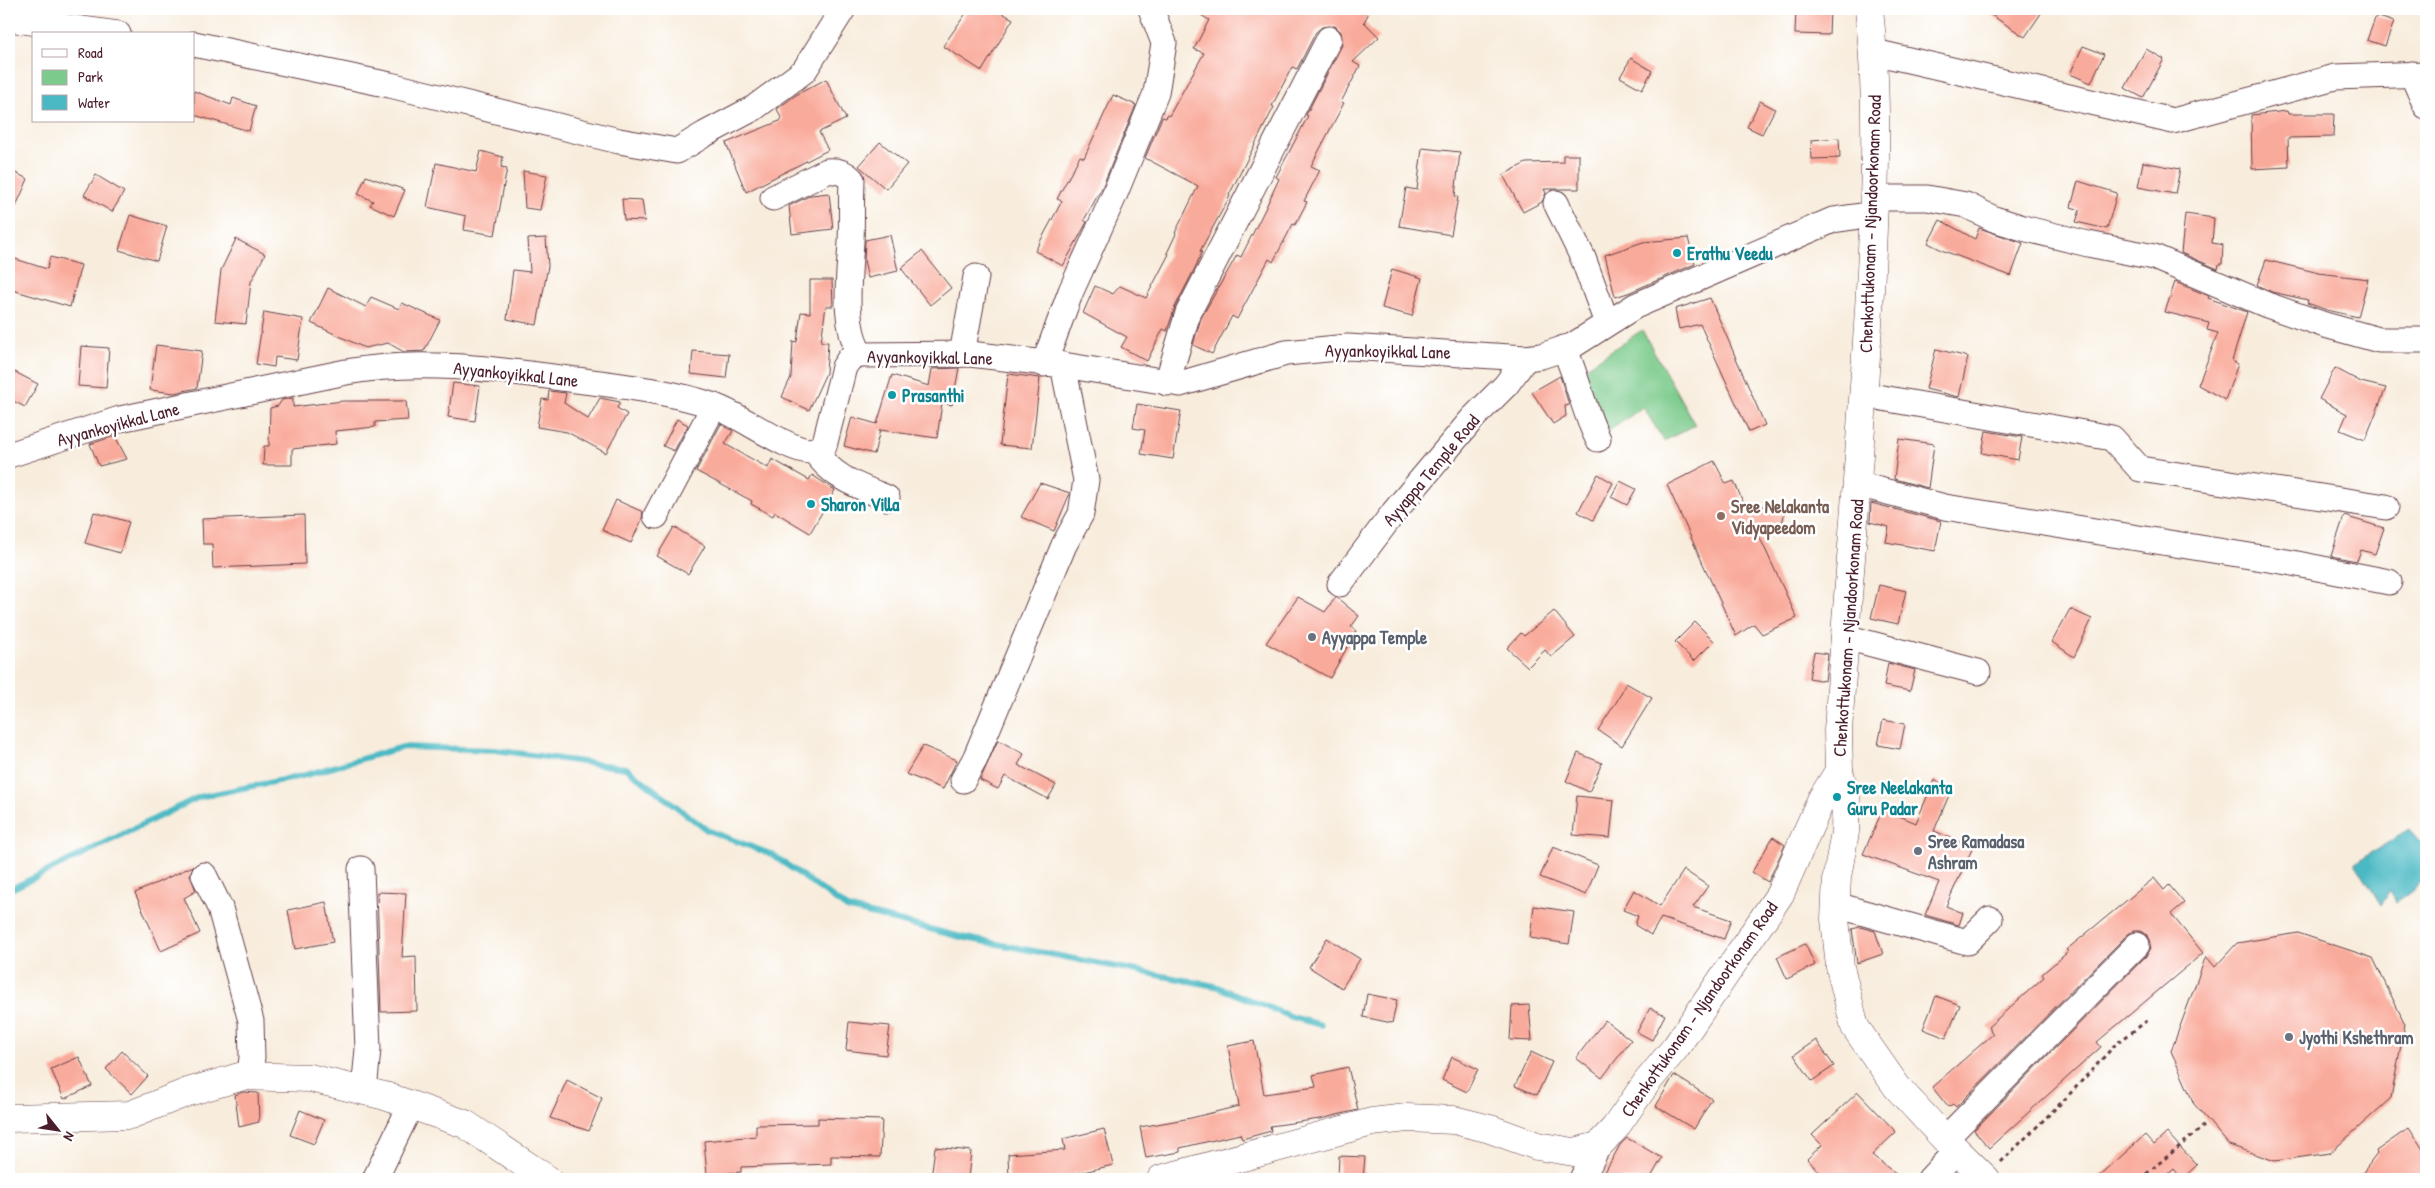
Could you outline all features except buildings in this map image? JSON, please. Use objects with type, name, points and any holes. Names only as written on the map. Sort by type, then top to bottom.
[{"type":"main road","name":"Chenkottukonam - Njandoorkonam Road","points":[[1598,1146],[1615,1128],[1647,1082],[1676,1047],[1780,894],[1821,800],[1838,771],[1838,731],[1844,637],[1865,395],[1874,206],[1874,52],[1870,9]]},
{"type":"main road","points":[[1838,771],[1846,796],[1845,832],[1834,918],[1840,967],[1855,1027],[1897,1087],[1950,1145],[1985,1179]]},
{"type":"main road","points":[[9,1118],[130,1115],[188,1092],[250,1076],[310,1078],[364,1091],[465,1124],[547,1179]]},
{"type":"main road","points":[[1161,1179],[1372,1122],[1408,1118],[1454,1120],[1490,1129],[1537,1146],[1574,1152],[1598,1146]]},
{"type":"street","points":[[195,44],[390,85],[619,141],[677,151],[754,108],[804,72],[843,9]]},
{"type":"street","points":[[963,780],[975,759],[1064,545],[1081,514],[1086,480],[1053,364],[1071,291],[1114,196],[1156,93],[1164,43],[1151,9]]},
{"type":"street","points":[[9,19],[103,32]]},
{"type":"street","points":[[1167,383],[1188,313],[1329,39]]},
{"type":"street","points":[[1874,52],[2173,121],[2335,77],[2419,74],[2426,106]]},
{"type":"street","points":[[773,198],[827,171],[834,170],[852,180],[851,241],[847,288],[852,339],[860,355]]},
{"type":"street","name":"Ayyankoyikkal Lane","points":[[9,455],[120,419],[376,366],[421,364],[542,376],[633,388],[714,406],[793,447],[810,451],[824,446],[844,367],[850,358],[860,355],[962,354],[1053,364],[1180,384],[1194,382],[1286,353],[1348,347],[1526,358],[1572,346],[1635,306],[1833,220],[1874,206],[1927,198],[1966,205],[1994,219],[2023,228],[2088,244],[2154,257],[2267,305],[2325,325],[2379,340],[2426,340]]},
{"type":"street","points":[[1556,202],[1583,258],[1607,323]]},
{"type":"street","points":[[962,354],[976,278]]},
{"type":"street","points":[[1564,348],[1590,423],[1598,439]]},
{"type":"street","name":"Ayyappa Temple Road","points":[[1340,584],[1394,512],[1473,418],[1506,385],[1526,358]]},
{"type":"street","points":[[1865,395],[2112,438],[2140,469],[2386,507]]},
{"type":"street","points":[[656,516],[714,406]]},
{"type":"street","points":[[814,450],[823,464],[834,473],[887,498]]},
{"type":"street","points":[[1857,484],[1945,507],[2287,562],[2389,582]]},
{"type":"street","points":[[1844,637],[1978,672]]},
{"type":"street","points":[[361,869],[368,1049],[364,1091]]},
{"type":"street","points":[[204,875],[223,917],[252,1021],[250,1076]]},
{"type":"street","points":[[1836,905],[1967,942],[1990,919]]},
{"type":"street","points":[[1930,1179],[1950,1145],[2137,945]]},
{"type":"street","points":[[375,1179],[410,1105]]},
{"type":"street","points":[[1582,1179],[1598,1146]]},
{"type":"path","points":[[1985,1179],[2066,1098],[2115,1045],[2148,1020]]},
{"type":"path","points":[[2140,1179],[2204,1126]]},
{"type":"green space","points":[[1642,330],[1695,425],[1664,441],[1643,407],[1609,431],[1582,370]]},
{"type":"water","points":[[2410,829],[2426,847],[2426,878],[2396,903],[2390,891],[2381,905],[2355,863]]},
{"type":"waterway","points":[[9,890],[199,797],[302,776],[403,747],[495,750],[626,768],[707,830],[773,855],[847,908],[961,937],[1215,986],[1292,1017],[1321,1025]]},
{"type":"place","name":"Erathu Veedu","points":[[1677,253]]},
{"type":"place","name":"Prasanthi","points":[[892,395]]},
{"type":"place","name":"Sharon Villa","points":[[811,504]]},
{"type":"place","name":"Sree Nelakanta Vidyapeedom","points":[[1721,516]]},
{"type":"place","name":"Ayyappa Temple","points":[[1312,637]]},
{"type":"place","name":"Sree Neelakanta Guru Padar","points":[[1837,797]]},
{"type":"place","name":"Sree Ramadasa Ashram","points":[[1918,851]]},
{"type":"place","name":"Jyothi Kshethram","points":[[2289,1037]]}]
